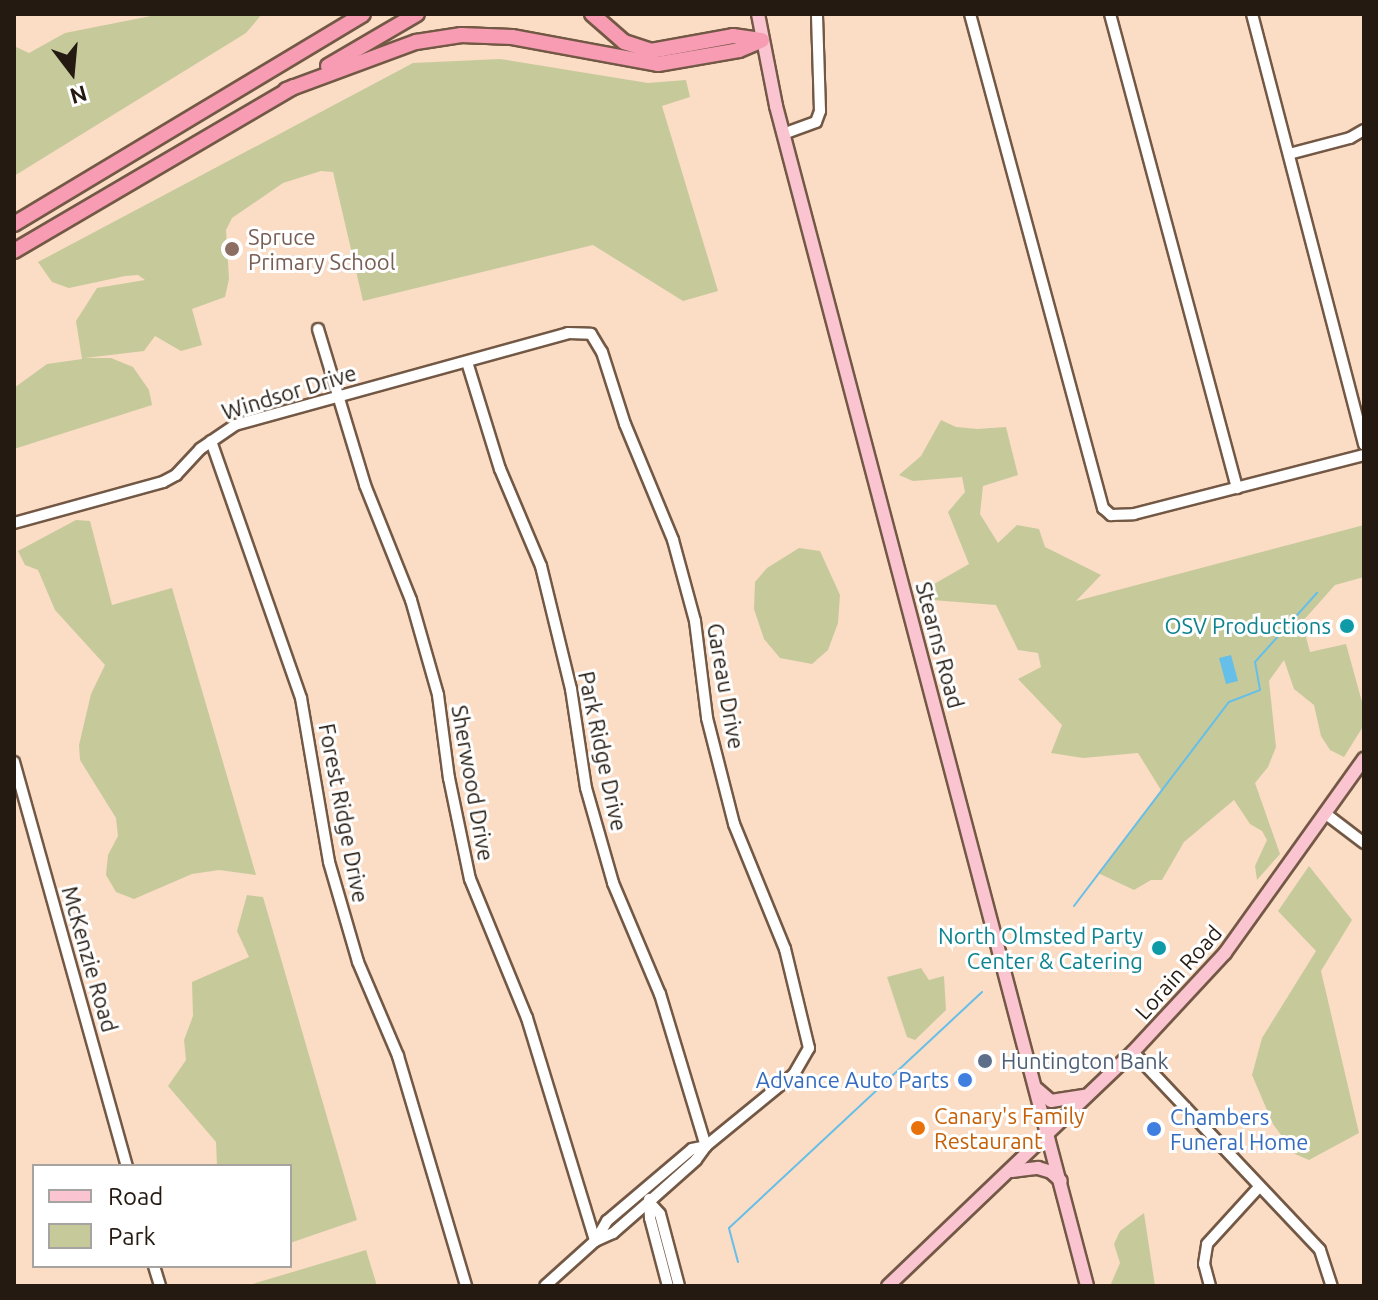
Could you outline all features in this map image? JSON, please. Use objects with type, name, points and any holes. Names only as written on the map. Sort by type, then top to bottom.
[{"type":"highway","points":[[14,224],[363,14]]},
{"type":"highway","points":[[14,251],[417,14]]},
{"type":"highway","points":[[592,14],[624,42],[651,51],[733,36],[762,40]]},
{"type":"highway","points":[[286,90],[416,42],[461,35],[512,37],[658,64],[739,50],[762,40]]},
{"type":"main road","name":"Stearns Road","points":[[758,14],[783,134],[1087,1286]]},
{"type":"main road","name":"Lorain Road","points":[[888,1286],[1133,1052],[1225,953],[1364,759]]},
{"type":"main road","points":[[1037,1089],[1051,1101],[1078,1099],[1091,1093]]},
{"type":"main road","points":[[1006,1175],[1015,1169],[1036,1168],[1051,1172],[1061,1181]]},
{"type":"street","points":[[783,134],[816,122],[820,111],[817,14]]},
{"type":"street","points":[[970,14],[1098,499],[1111,515],[1123,516],[1364,455]]},
{"type":"street","points":[[1110,14],[1237,488]]},
{"type":"street","points":[[1252,14],[1364,445]]},
{"type":"street","points":[[1289,154],[1350,138],[1364,130]]},
{"type":"street","name":"Sherwood Drive","points":[[318,329],[365,485],[411,600],[438,695],[449,778],[470,879],[527,1018],[595,1241]]},
{"type":"street","name":"Windsor Drive","points":[[14,523],[163,482],[176,475],[211,441],[235,425],[568,333],[591,334]]},
{"type":"street","name":"Gareau Drive","points":[[591,334],[602,352],[625,424],[673,540],[695,621],[707,718],[734,824],[785,949],[806,1022],[809,1048],[794,1074],[706,1146]]},
{"type":"street","name":"Park Ridge Drive","points":[[467,362],[500,469],[541,566],[571,689],[586,788],[613,883],[660,994],[706,1146]]},
{"type":"street","name":"Forest Ridge Drive","points":[[211,441],[301,698],[333,876],[358,962],[398,1056],[466,1286]]},
{"type":"street","name":"McKenzie Road","points":[[14,762],[126,1164]]},
{"type":"street","points":[[1326,814],[1364,843]]},
{"type":"street","points":[[1133,1052],[1320,1250],[1332,1286]]},
{"type":"street","points":[[545,1286],[595,1241],[607,1221],[692,1149],[706,1146]]},
{"type":"street","points":[[595,1241],[613,1233],[650,1203],[696,1160],[706,1146]]},
{"type":"street","points":[[1210,1286],[1204,1264],[1207,1244],[1259,1187]]},
{"type":"street","points":[[646,1188],[650,1218],[668,1286]]},
{"type":"street","points":[[650,1203],[660,1214],[679,1286]]},
{"type":"green space","points":[[161,14],[262,14],[246,33],[14,176],[14,46],[29,53],[65,33]]},
{"type":"green space","points":[[500,59],[648,83],[686,80],[690,97],[662,106],[718,291],[683,301],[593,245],[363,301],[333,172],[321,171],[283,183],[232,218],[226,230],[229,279],[225,297],[192,309],[202,345],[181,351],[155,336],[144,351],[85,358],[111,358],[133,367],[149,390],[152,405],[14,449],[14,388],[47,364],[82,359],[76,321],[97,288],[145,280],[138,275],[125,276],[69,288],[52,282],[38,262],[413,63]]},
{"type":"green space","points":[[941,420],[956,427],[1006,427],[1018,475],[983,486],[980,514],[998,543],[1017,525],[1039,529],[1045,547],[1101,575],[1076,601],[1364,525],[1364,577],[1335,585],[1302,622],[1310,652],[1346,644],[1364,709],[1364,725],[1344,757],[1330,750],[1321,736],[1314,705],[1294,689],[1284,660],[1269,681],[1276,747],[1268,767],[1255,783],[1280,854],[1257,880],[1255,866],[1267,840],[1262,831],[1250,824],[1234,800],[1184,842],[1162,880],[1151,880],[1134,890],[1098,873],[1161,790],[1138,753],[1083,758],[1051,753],[1062,725],[1018,679],[1041,667],[1038,653],[1018,650],[996,605],[932,600],[927,588],[969,564],[948,512],[965,492],[962,477],[913,481],[899,475],[921,456]]},
{"type":"green space","points":[[76,520],[90,521],[112,605],[172,588],[256,875],[219,870],[192,874],[134,899],[116,892],[106,875],[108,855],[118,836],[116,818],[80,760],[79,745],[91,694],[105,665],[55,610],[38,570],[25,565],[18,551]]},
{"type":"green space","points":[[799,548],[820,551],[840,595],[838,623],[828,650],[812,664],[780,658],[764,639],[754,609],[755,582],[767,568]]},
{"type":"green space","points":[[1309,866],[1352,920],[1321,971],[1359,1133],[1309,1160],[1295,1154],[1273,1124],[1252,1075],[1262,1038],[1316,951],[1278,911]]},
{"type":"green space","points":[[247,895],[263,897],[357,1220],[292,1242],[292,1164],[217,1164],[216,1142],[168,1086],[186,1060],[184,1040],[193,1016],[192,982],[249,957],[237,931]]},
{"type":"green space","points":[[921,968],[929,980],[944,976],[946,1010],[915,1040],[907,1037],[887,977]]},
{"type":"green space","points":[[1144,1213],[1155,1286],[1110,1286],[1120,1263],[1114,1244],[1120,1231]]},
{"type":"green space","points":[[366,1250],[377,1286],[246,1286]]},
{"type":"water","points":[[1231,655],[1238,681],[1226,684],[1219,658]]},
{"type":"waterway","points":[[1074,906],[1229,702],[1260,690],[1255,662],[1317,593]]},
{"type":"waterway","points":[[738,1262],[729,1228],[982,992]]},
{"type":"place","name":"Spruce Primary School","points":[[232,249]]},
{"type":"place","name":"OSV Productions","points":[[1347,626]]},
{"type":"place","name":"North Olmsted Party Center & Catering","points":[[1159,948]]},
{"type":"place","name":"Huntington Bank","points":[[985,1061]]},
{"type":"place","name":"Advance Auto Parts","points":[[965,1080]]},
{"type":"place","name":"Canary's Family Restaurant","points":[[918,1128]]},
{"type":"place","name":"Chambers Funeral Home","points":[[1154,1129]]}]
